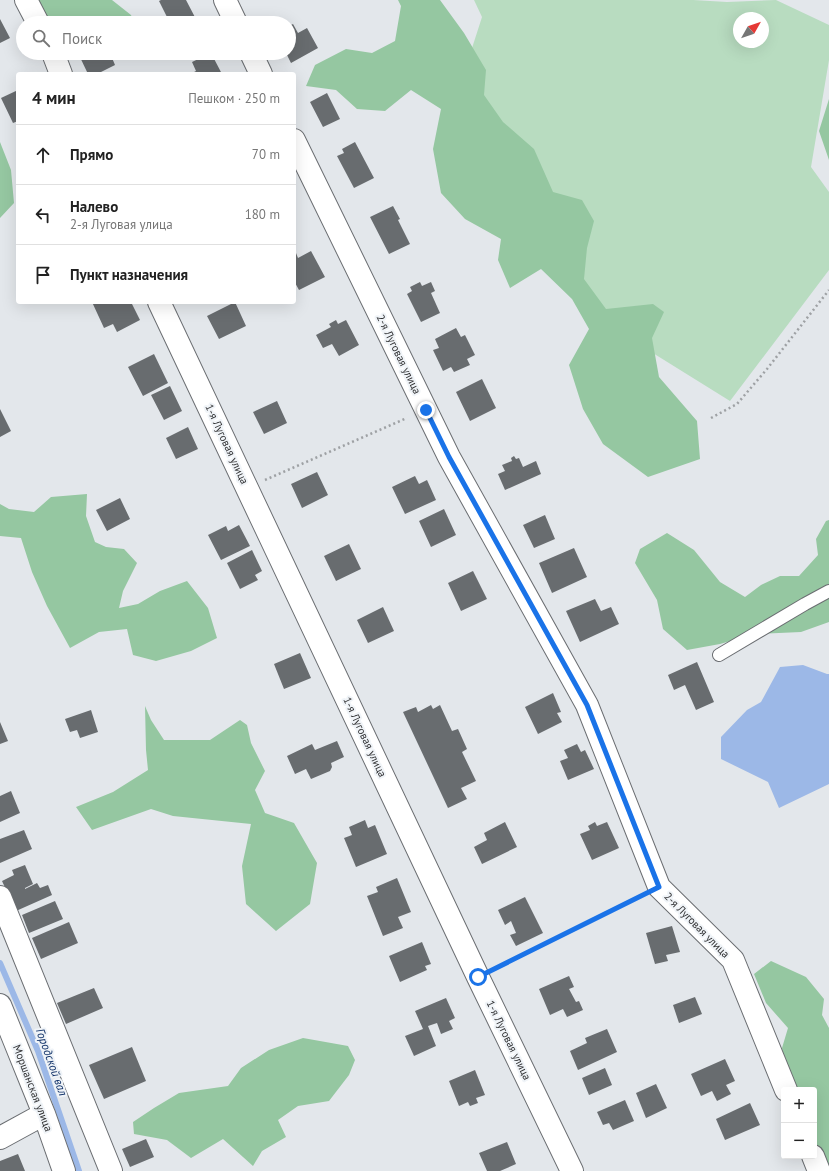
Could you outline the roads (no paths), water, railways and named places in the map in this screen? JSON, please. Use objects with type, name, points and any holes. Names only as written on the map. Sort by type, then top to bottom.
[{"type":"street","points":[[26,0],[34,16]]},
{"type":"street","points":[[225,0],[233,16]]},
{"type":"street","points":[[56,60],[60,72]]},
{"type":"street","points":[[255,60],[261,72]]},
{"type":"street","name":"2-я Луговая улица","points":[[296,144],[449,457],[587,705],[659,887],[733,960],[785,1087]]},
{"type":"street","name":"1-я Луговая улица","points":[[161,304],[478,977],[572,1171]]},
{"type":"street","points":[[0,897],[111,1171]]},
{"type":"street","name":"Моршанская улица","points":[[0,1005],[44,1114],[64,1171]]},
{"type":"street","points":[[0,1138],[44,1114]]},
{"type":"street","points":[[814,1159],[819,1171]]},
{"type":"lane","points":[[719,655],[829,591]]},
{"type":"water","points":[[803,665],[829,674],[829,784],[779,808],[768,782],[721,759],[721,737],[747,710],[761,702],[780,667]]},
{"type":"waterway","name":"Городской вал","points":[[0,963],[38,1051],[79,1171]]}]
